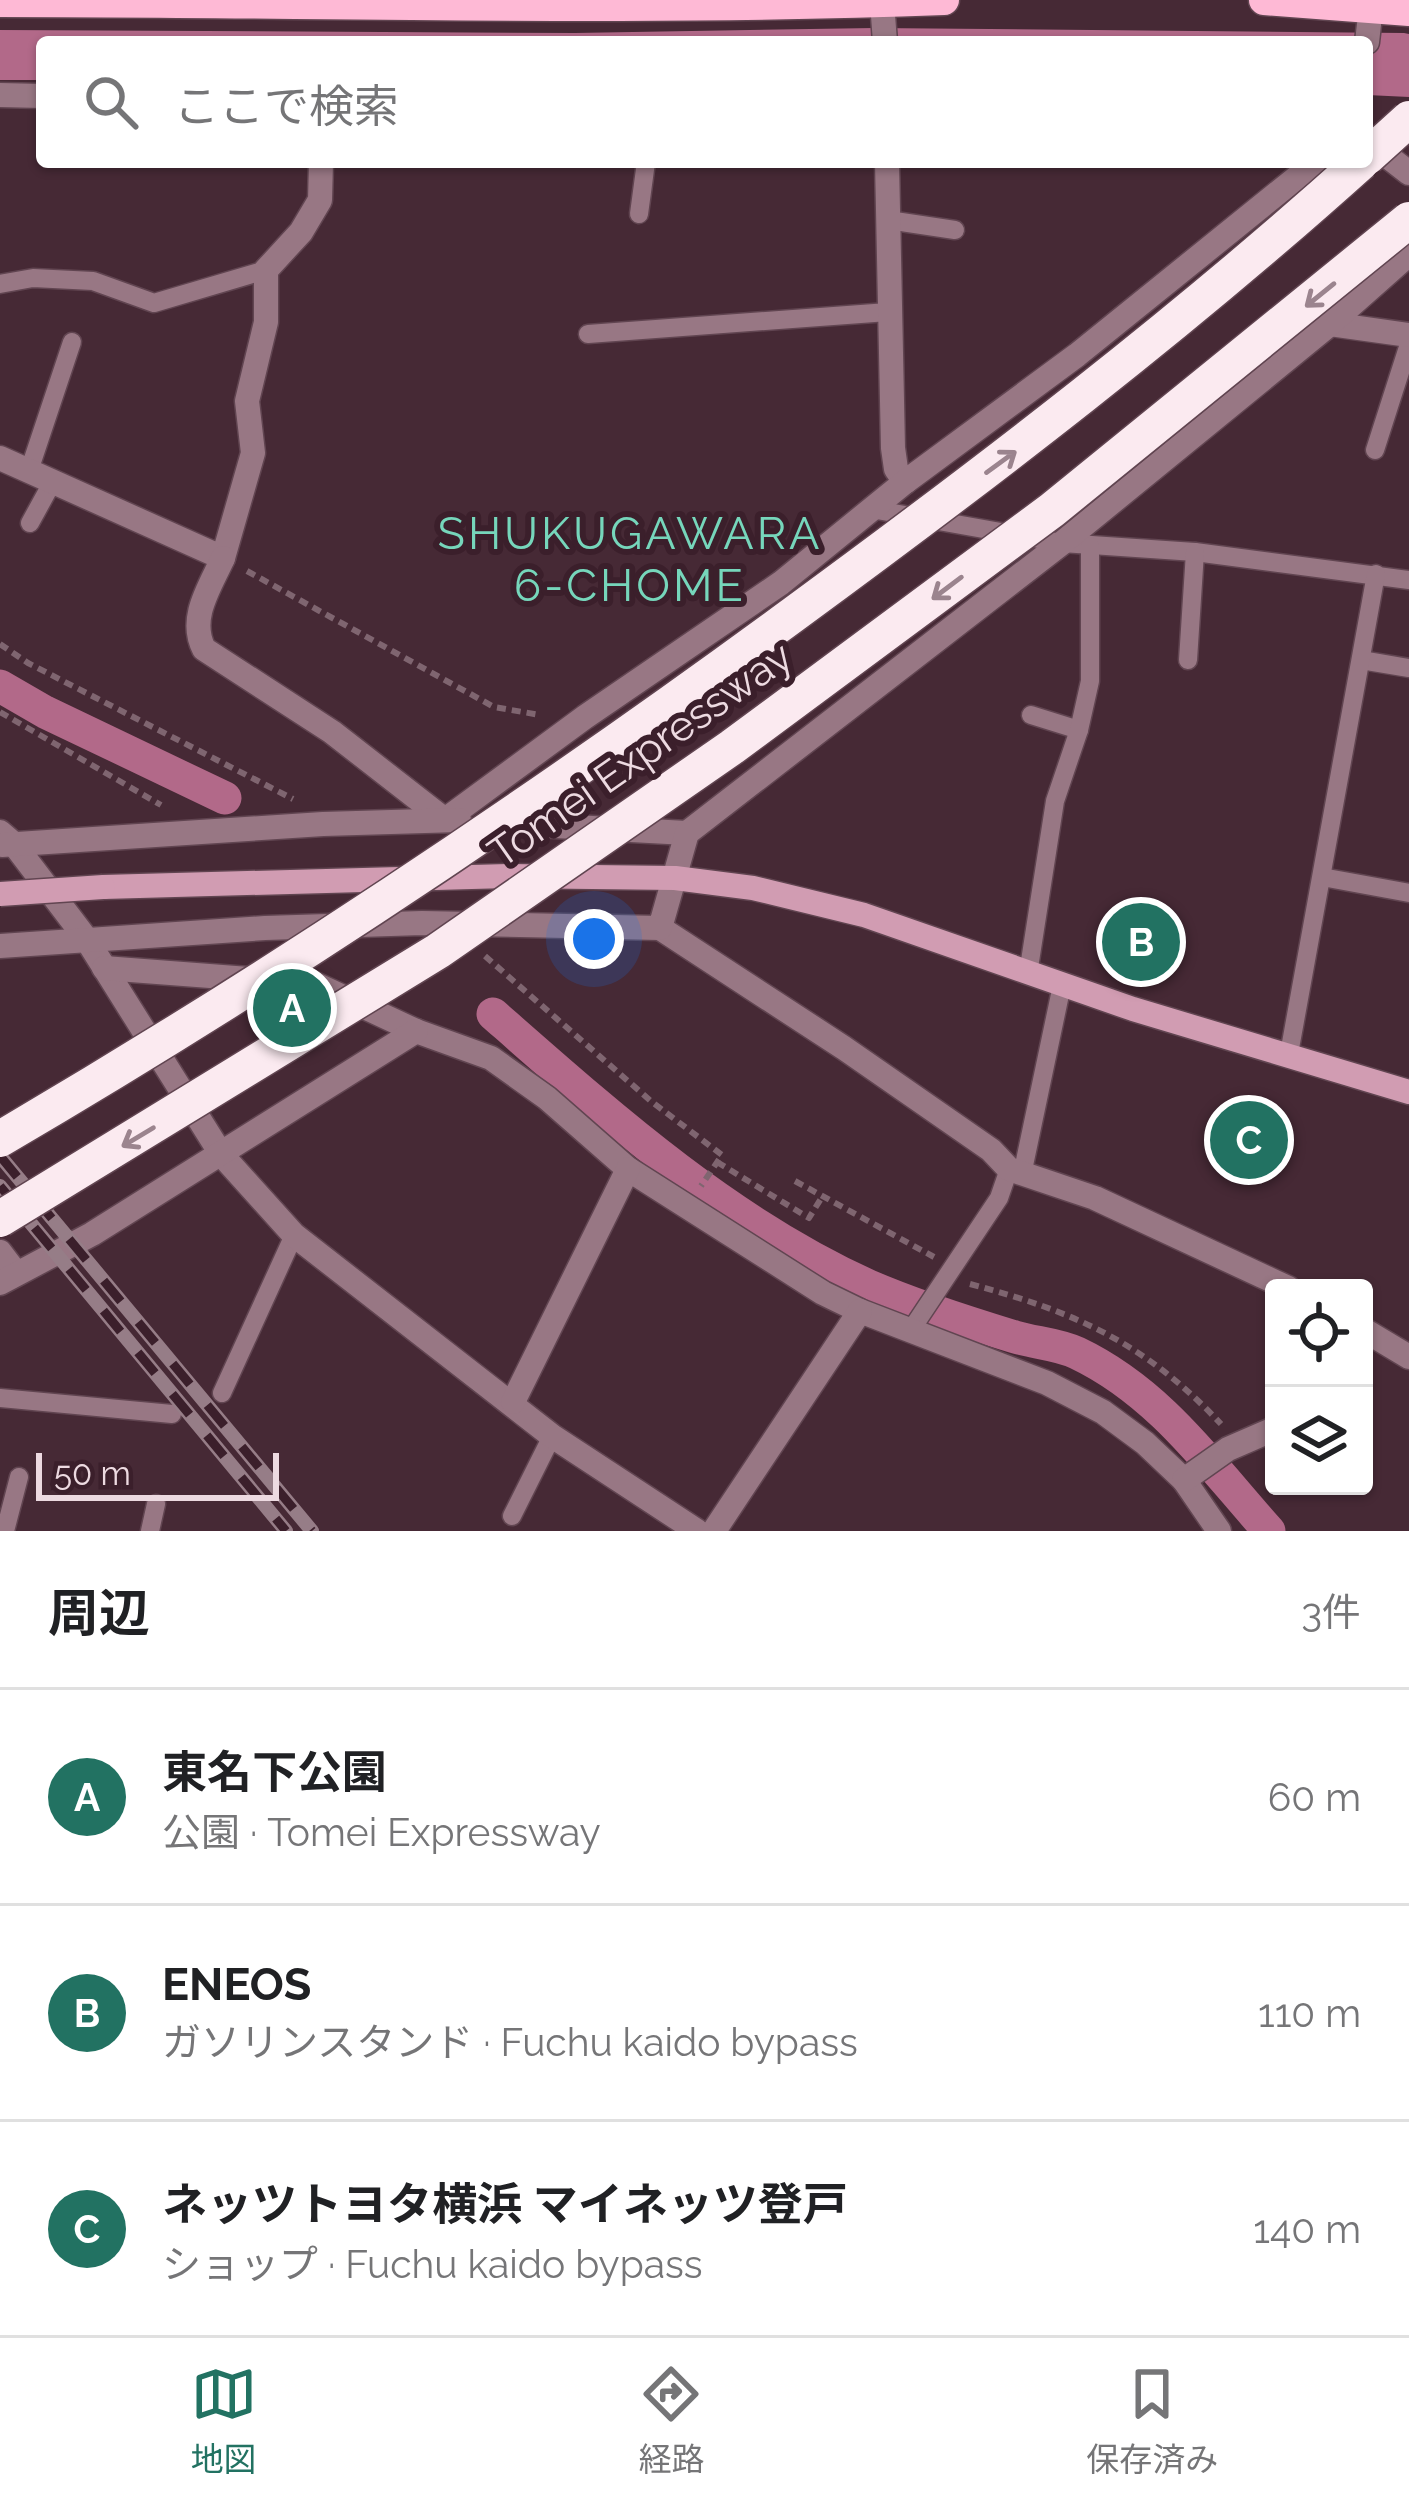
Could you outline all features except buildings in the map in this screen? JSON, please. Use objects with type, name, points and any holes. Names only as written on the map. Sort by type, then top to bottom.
[{"type":"highway","name":"Tomei Expressway","points":[[1373,151],[1409,119]]},
{"type":"highway","name":"Tomei Expressway","points":[[0,1139],[378,907],[680,698],[1016,452],[1353,168]]},
{"type":"highway","name":"Tomei Expressway","points":[[0,1219],[438,951],[732,747],[1052,510],[1409,220]]},
{"type":"main road","points":[[0,2],[494,3],[879,14],[944,0]]},
{"type":"main road","points":[[1264,0],[1369,28],[1409,11]]},
{"type":"street","points":[[0,95],[36,95]]},
{"type":"street","points":[[1373,145],[1409,173]]},
{"type":"street","points":[[322,168],[320,200],[301,232],[266,270],[266,322],[247,401],[253,453],[223,558],[198,616],[197,636],[204,650],[332,732],[445,820]]},
{"type":"street","points":[[886,168],[893,448],[896,470],[905,482]]},
{"type":"street","points":[[445,820],[781,583],[905,482],[1077,355],[1309,168]]},
{"type":"street","points":[[659,928],[687,833],[1062,543],[1409,254]]},
{"type":"street","points":[[1330,324],[1409,335]]},
{"type":"street","points":[[0,458],[223,558]]},
{"type":"street","points":[[5,840],[445,820],[687,833]]},
{"type":"street","points":[[5,840],[86,940],[221,1154],[294,1235],[552,1436],[698,1531]]},
{"type":"street","points":[[0,893],[360,878],[675,878],[753,888],[864,915],[1028,974],[1409,1092]]},
{"type":"street","points":[[0,946],[265,928],[467,922],[659,928],[844,1048],[991,1150],[1015,1172],[1095,1198],[1269,1279]]},
{"type":"street","points":[[104,968],[315,984],[416,1031],[491,1058],[547,1098],[628,1169],[783,1269],[860,1311],[913,1326],[1047,1383],[1102,1412],[1189,1477],[1219,1531]]},
{"type":"street","points":[[0,1252],[8,1278],[92,1234],[416,1031]]},
{"type":"street","points":[[513,1402],[628,1169]]},
{"type":"street","points":[[715,1531],[860,1311]]},
{"type":"street","points":[[1373,1335],[1409,1357]]},
{"type":"street","points":[[1189,1477],[1234,1446],[1265,1433]]},
{"type":"lane","points":[[640,214],[645,168]]},
{"type":"lane","points":[[888,220],[956,230]]},
{"type":"lane","points":[[0,284],[33,278],[93,281],[154,303],[266,270]]},
{"type":"lane","points":[[588,334],[888,312]]},
{"type":"lane","points":[[29,471],[72,342]]},
{"type":"lane","points":[[1375,449],[1409,344]]},
{"type":"lane","points":[[30,523],[53,482]]},
{"type":"lane","points":[[871,509],[1062,543],[1196,553],[1409,580]]},
{"type":"lane","points":[[1028,974],[1055,801],[1090,681],[1090,546]]},
{"type":"lane","points":[[1188,659],[1196,553]]},
{"type":"lane","points":[[1289,1054],[1376,574]]},
{"type":"lane","points":[[1361,660],[1409,668]]},
{"type":"lane","points":[[1031,715],[1079,730]]},
{"type":"lane","points":[[1322,877],[1409,892]]},
{"type":"lane","points":[[913,1326],[1015,1172],[1062,985]]},
{"type":"lane","points":[[222,1393],[294,1235]]},
{"type":"lane","points":[[0,1398],[172,1414]]},
{"type":"lane","points":[[512,1516],[552,1436]]},
{"type":"lane","points":[[5,1531],[19,1478]]},
{"type":"lane","points":[[150,1531],[156,1504]]},
{"type":"path","points":[[223,558],[494,706],[518,713],[585,717]]},
{"type":"path","points":[[0,644],[28,663],[294,800],[323,824]]},
{"type":"path","points":[[0,712],[212,832]]},
{"type":"path","points":[[467,922],[482,953],[652,1102],[722,1154],[716,1163],[809,1219],[822,1196]]},
{"type":"path","points":[[795,1181],[944,1278],[1063,1313],[1128,1342],[1193,1394],[1234,1446]]},
{"type":"shaded area","points":[[874,28],[1404,33],[1409,34],[1409,97],[1373,95],[1373,36],[36,36],[36,80],[0,80],[0,30],[575,33]]},
{"type":"waterway","points":[[0,686],[225,798]]},
{"type":"waterway","points":[[493,1014],[671,1164],[817,1260],[904,1300],[1070,1350],[1106,1369],[1182,1432],[1269,1531]]},
{"type":"railway","points":[[0,1156],[312,1531]]},
{"type":"railway","points":[[0,1186],[286,1531]]},
{"type":"place","name":"ENEOS","points":[[1141,942]]},
{"type":"place","name":"東名下公園","points":[[292,1008]]},
{"type":"place","name":"ネッツトヨタ横浜 マイネッツ登戸","points":[[1249,1140]]},
{"type":"district","name":"SHUKUGAWARA 6-CHOME","points":[[630,559]]}]
